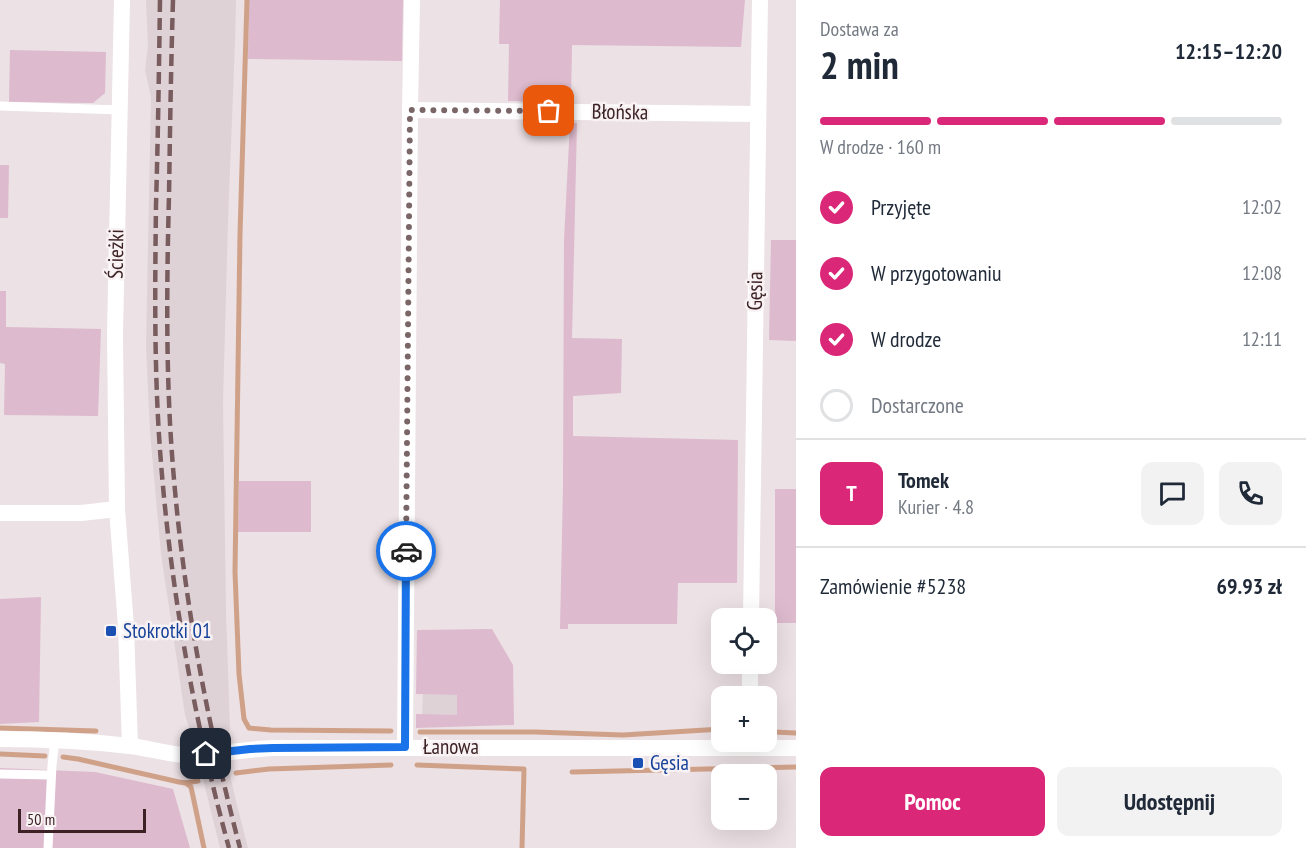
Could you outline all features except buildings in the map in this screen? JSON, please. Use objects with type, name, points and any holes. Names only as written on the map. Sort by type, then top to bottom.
[{"type":"street","name":"Ścieżki","points":[[122,0],[115,335],[117,509],[126,627],[130,746]]},
{"type":"street","points":[[405,747],[412,0]]},
{"type":"street","name":"Gęsia","points":[[751,608],[760,0]]},
{"type":"street","name":"Błońska","points":[[410,110],[758,114]]},
{"type":"street","points":[[0,513],[81,513],[117,509]]},
{"type":"street","name":"Łanowa","points":[[0,739],[55,740],[130,746],[184,755],[273,748],[626,748],[711,745]]},
{"type":"street","name":"Łanowa","points":[[777,746],[796,748]]},
{"type":"lane","points":[[0,106],[120,110]]},
{"type":"lane","points":[[48,848],[55,740]]},
{"type":"lane","points":[[0,774],[51,775]]},
{"type":"shaded area","points":[[146,0],[236,0],[223,402],[230,729],[222,743],[195,745],[185,715],[161,554],[150,432],[146,347],[151,97],[145,70],[148,46]]},
{"type":"shaded area","points":[[249,0],[403,0],[402,61],[248,59]]},
{"type":"shaded area","points":[[500,0],[745,0],[741,47],[572,45],[571,102],[508,101],[509,44],[499,44]]},
{"type":"shaded area","points":[[10,50],[106,52],[105,93],[93,103],[9,102]]},
{"type":"shaded area","points":[[570,123],[577,123],[572,338],[622,339],[621,393],[573,396],[573,436],[738,440],[737,583],[678,583],[677,624],[568,624],[568,629],[560,629],[564,240]]},
{"type":"shaded area","points":[[0,165],[9,165],[8,218],[0,218]]},
{"type":"shaded area","points":[[771,240],[796,240],[796,341],[769,340]]},
{"type":"shaded area","points":[[0,291],[6,291],[6,327],[101,329],[98,416],[4,415],[5,364],[0,363]]},
{"type":"shaded area","points":[[239,481],[311,481],[311,532],[238,532]]},
{"type":"shaded area","points":[[775,489],[796,489],[796,623],[777,623],[777,608],[775,608]]},
{"type":"shaded area","points":[[41,597],[39,722],[0,724],[0,599]]},
{"type":"shaded area","points":[[492,629],[513,665],[514,725],[416,728],[416,714],[457,715],[457,695],[416,694],[417,630]]},
{"type":"shaded area","points":[[423,694],[457,695],[457,715],[422,715]]},
{"type":"shaded area","points":[[227,762],[248,848],[220,848],[199,763]]},
{"type":"shaded area","points":[[0,768],[95,772],[173,789],[190,848],[0,848]]},
{"type":"waterway","points":[[247,0],[240,234],[235,572],[239,674],[244,719],[249,728],[271,730],[391,731]]},
{"type":"waterway","points":[[0,728],[96,731]]},
{"type":"waterway","points":[[420,732],[623,735],[711,730]]},
{"type":"waterway","points":[[777,732],[796,733]]},
{"type":"waterway","points":[[0,754],[45,756]]},
{"type":"waterway","points":[[63,757],[186,783],[191,787],[204,848]]},
{"type":"waterway","points":[[236,773],[269,769],[391,765]]},
{"type":"waterway","points":[[417,765],[524,769],[522,848]]},
{"type":"waterway","points":[[572,772],[796,767]]},
{"type":"waterway","points":[[186,783],[198,781]]},
{"type":"railway","points":[[160,0],[155,296],[157,389],[164,501],[177,601],[194,700],[229,848]]},
{"type":"railway","points":[[173,0],[167,309],[174,477],[194,637],[215,742],[240,848]]},
{"type":"way so far","points":[[406,551],[410,110],[549,111]]},
{"type":"place","name":"Stokrotki 01","points":[[111,631]]},
{"type":"place","name":"Gęsia","points":[[638,763]]},
{"type":"route","points":[[206,754],[273,748],[405,747],[406,551]]}]
